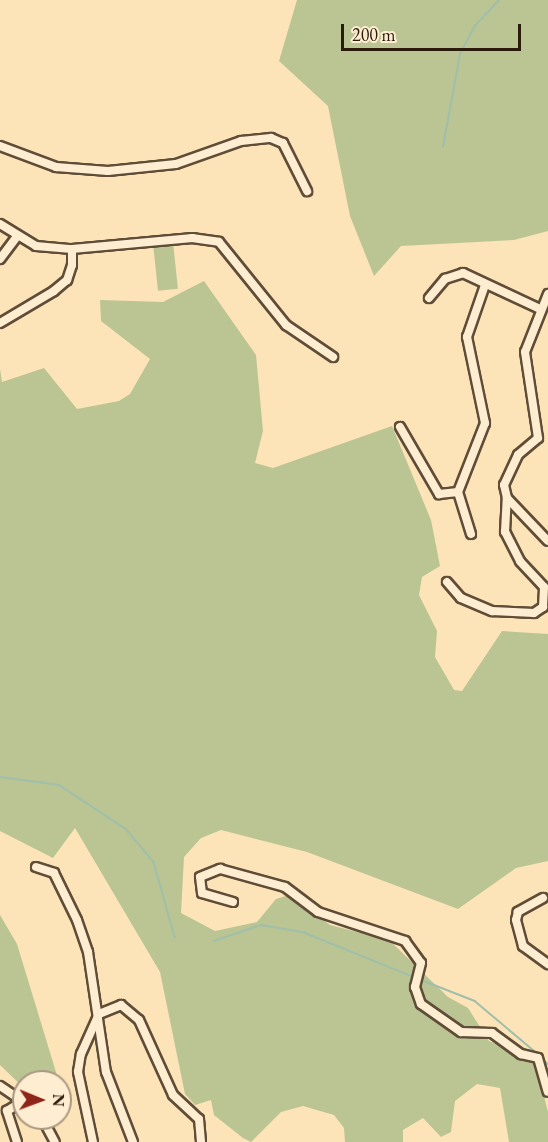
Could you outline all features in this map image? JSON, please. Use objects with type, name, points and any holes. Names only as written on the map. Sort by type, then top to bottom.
[{"type":"street","points":[[0,146],[56,167],[108,171],[176,164],[241,141],[272,138],[283,143],[307,191]]},
{"type":"street","points":[[0,224],[16,238],[72,249],[192,238],[219,242],[286,325],[333,357]]},
{"type":"street","points":[[0,259],[16,238]]},
{"type":"street","points":[[0,323],[67,280],[72,249]]},
{"type":"street","points":[[429,298],[458,273],[538,308]]},
{"type":"street","points":[[471,534],[458,492],[485,423],[467,337],[485,285]]},
{"type":"street","points":[[447,582],[461,598],[492,611],[534,613],[543,607],[544,588],[520,561],[505,532],[507,498],[505,479],[510,467],[538,438],[525,352],[538,308],[548,294]]},
{"type":"street","points":[[400,428],[439,494],[458,492]]},
{"type":"street","points":[[507,498],[548,541]]},
{"type":"street","points":[[36,867],[54,873],[67,895],[88,952],[113,1100],[133,1142]]},
{"type":"street","points":[[233,902],[202,893],[200,877],[220,869],[285,888],[318,912],[405,941],[421,963],[415,987],[422,1004],[461,1032],[492,1034],[521,1054],[538,1058],[548,1092]]},
{"type":"street","points":[[543,898],[518,912],[516,920],[522,945],[548,964]]},
{"type":"street","points":[[93,1142],[78,1072],[86,1035],[99,1014],[121,1005],[139,1020],[173,1095],[199,1119],[201,1142]]},
{"type":"street","points":[[12,1108],[7,1111],[12,1128]]},
{"type":"green space","points":[[297,0],[548,0],[548,231],[514,240],[401,246],[374,276],[350,216],[328,106],[279,61]]},
{"type":"green space","points":[[173,242],[178,289],[158,291],[153,244]]},
{"type":"green space","points":[[204,281],[256,355],[263,431],[255,463],[273,468],[392,426],[431,520],[440,566],[422,577],[419,595],[437,631],[435,657],[454,690],[462,691],[502,631],[548,634],[548,861],[516,868],[458,909],[307,852],[221,830],[201,838],[184,857],[181,913],[215,931],[257,922],[276,899],[289,895],[330,925],[389,940],[448,997],[468,1008],[489,1041],[535,1060],[548,1112],[548,1142],[509,1142],[500,1088],[477,1084],[455,1101],[451,1132],[441,1137],[423,1118],[403,1130],[403,1142],[345,1142],[344,1128],[334,1115],[303,1106],[281,1112],[251,1142],[243,1138],[214,1115],[211,1100],[195,1105],[185,1094],[160,972],[75,828],[53,858],[0,831],[0,369],[2,382],[44,368],[77,409],[119,401],[130,394],[150,359],[101,321],[100,300],[163,302]]},
{"type":"green space","points":[[0,915],[17,944],[55,1070],[12,1070],[12,1076],[0,1065]]},
{"type":"waterway","points":[[443,147],[460,54],[475,26],[499,0]]},
{"type":"waterway","points":[[0,777],[59,785],[126,829],[154,862],[175,937]]},
{"type":"waterway","points":[[214,941],[261,925],[303,932],[414,977]]},
{"type":"waterway","points":[[424,981],[475,1001],[538,1054]]},
{"type":"waterway","points":[[541,1057],[548,1064]]}]
